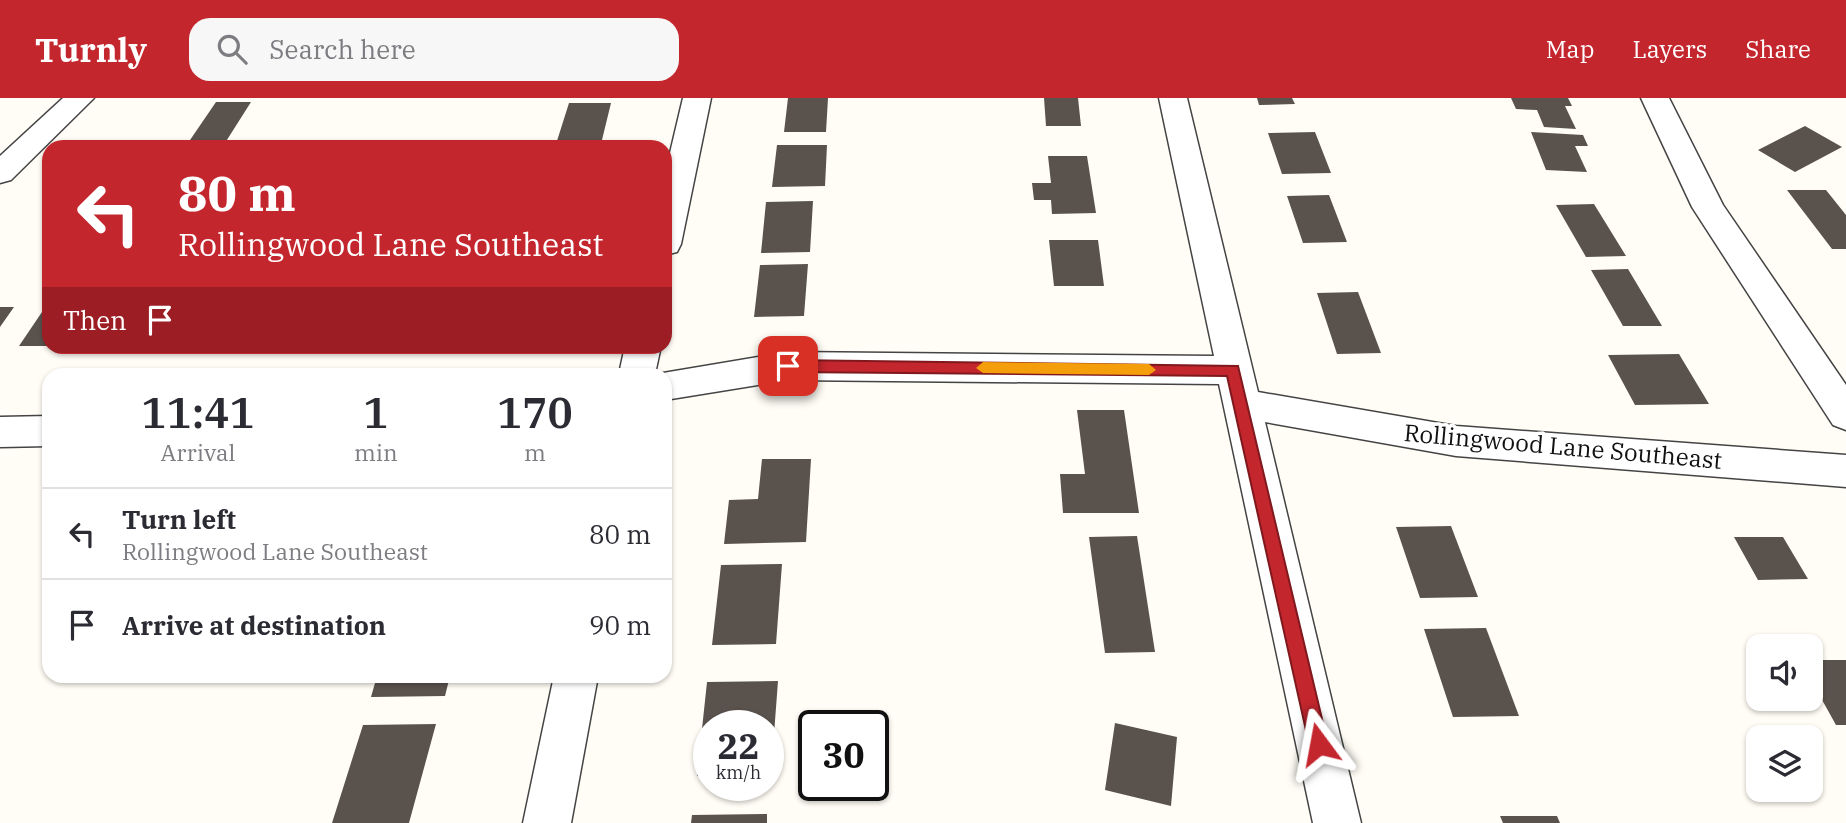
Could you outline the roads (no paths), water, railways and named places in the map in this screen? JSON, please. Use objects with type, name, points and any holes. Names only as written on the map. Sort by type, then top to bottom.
[{"type":"street","points":[[0,173],[80,98]]},
{"type":"street","points":[[672,211],[696,98]]},
{"type":"street","points":[[1173,98],[1337,823]]},
{"type":"street","points":[[1655,98],[1708,207],[1846,415]]},
{"type":"street","name":"Rollingwood Lane Southeast","points":[[672,385],[788,366],[1237,387],[1456,441],[1846,471]]},
{"type":"street","points":[[0,432],[42,431]]},
{"type":"street","points":[[547,823],[575,683]]}]
